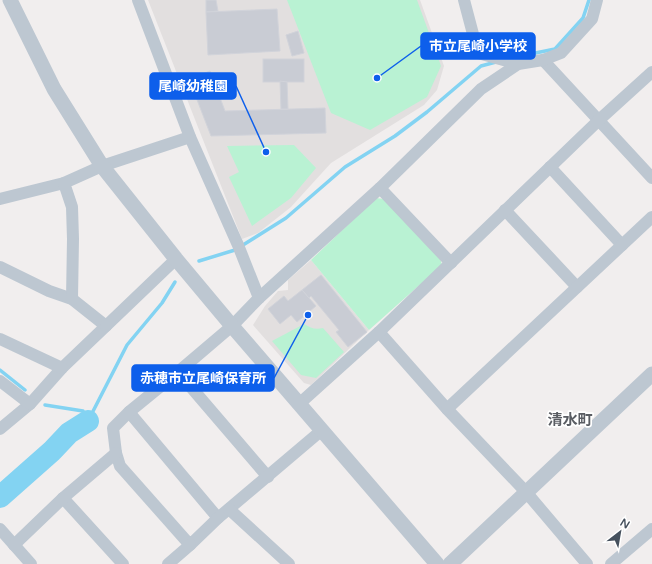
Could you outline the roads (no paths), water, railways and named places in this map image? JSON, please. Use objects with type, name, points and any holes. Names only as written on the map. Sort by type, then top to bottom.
[{"type":"street","points":[[10,0],[54,89],[102,166],[176,260],[437,564]]},
{"type":"street","points":[[138,0],[190,137],[240,249],[259,298]]},
{"type":"street","points":[[464,0],[478,53],[518,64],[543,60],[561,53],[592,19],[597,0]]},
{"type":"street","points":[[543,60],[652,178]]},
{"type":"street","points":[[190,545],[120,466],[116,453],[113,428],[129,412],[232,326],[259,298],[380,188],[481,89],[518,64]]},
{"type":"street","points":[[300,404],[379,332],[599,120],[652,72]]},
{"type":"street","points":[[0,199],[64,183],[102,166],[190,137]]},
{"type":"street","points":[[550,167],[622,245]]},
{"type":"street","points":[[64,183],[72,207],[72,299]]},
{"type":"street","points":[[380,188],[451,263]]},
{"type":"street","points":[[506,210],[577,287]]},
{"type":"street","points":[[447,409],[652,217]]},
{"type":"street","points":[[0,429],[30,404],[62,368],[176,260]]},
{"type":"street","points":[[0,267],[49,291],[72,299],[106,326]]},
{"type":"street","points":[[379,332],[447,409],[526,492],[587,564]]},
{"type":"street","points":[[0,339],[62,368]]},
{"type":"street","points":[[178,372],[268,477]]},
{"type":"street","points":[[450,564],[652,374]]},
{"type":"street","points":[[0,381],[30,404]]},
{"type":"street","points":[[129,412],[218,518]]},
{"type":"street","points":[[168,564],[218,518],[322,430]]},
{"type":"street","points":[[14,545],[63,498],[116,453]]},
{"type":"street","points":[[63,498],[123,564]]},
{"type":"street","points":[[229,509],[287,563]]},
{"type":"street","points":[[0,529],[32,564]]},
{"type":"street","points":[[612,564],[652,529]]},
{"type":"waterway","points":[[511,58],[555,49],[583,18],[589,0]]},
{"type":"waterway","points":[[199,261],[235,250],[286,218],[345,167],[395,136],[427,112],[481,66],[496,62]]},
{"type":"waterway","points":[[88,421],[127,345],[162,303],[175,282]]},
{"type":"waterway","points":[[0,370],[25,390]]},
{"type":"waterway","points":[[45,405],[83,411],[88,421]]},
{"type":"waterway","points":[[0,497],[52,451],[69,433],[88,421]]},
{"type":"place","name":"市立尾崎小学校","points":[[377,78]]},
{"type":"place","name":"尾崎幼稚園","points":[[266,152]]},
{"type":"place","name":"赤穂市立尾崎保育所","points":[[308,315]]},
{"type":"district","name":"清水町","points":[[570,420]]}]
